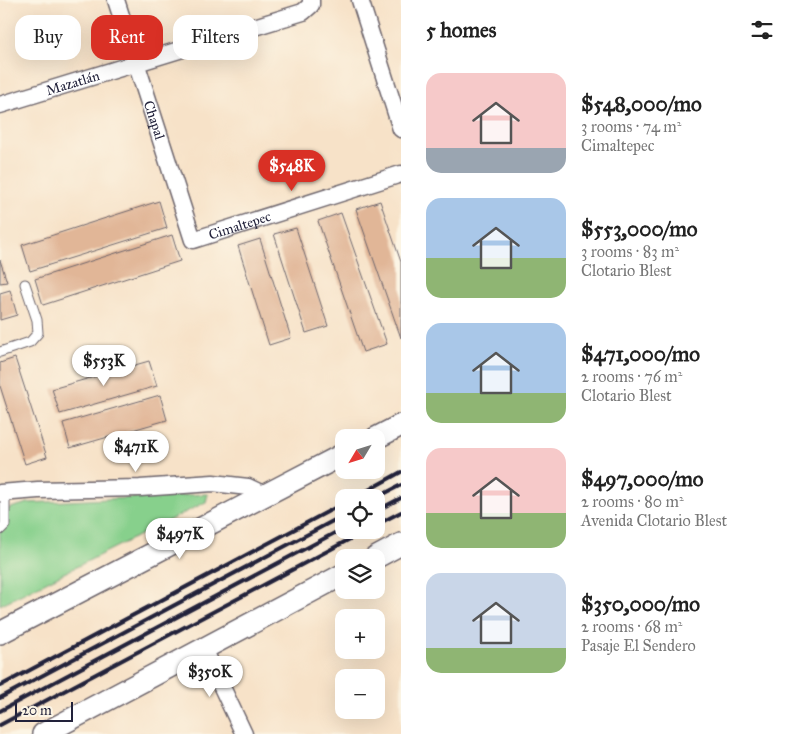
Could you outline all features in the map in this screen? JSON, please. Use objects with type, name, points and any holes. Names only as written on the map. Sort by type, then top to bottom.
[{"type":"street","name":"Chapal","points":[[116,0],[193,240]]},
{"type":"street","name":"Mazatlán","points":[[0,105],[303,12],[311,5],[312,0]]},
{"type":"street","points":[[360,0],[397,101],[401,129]]},
{"type":"street","name":"Cimaltepec","points":[[193,240],[401,174]]},
{"type":"street","points":[[385,433],[401,425]]},
{"type":"street","points":[[0,633],[335,459]]},
{"type":"street","points":[[2,493],[38,490],[140,488],[213,482],[248,487],[265,495]]},
{"type":"street","points":[[385,553],[401,544]]},
{"type":"street","points":[[43,734],[335,579]]},
{"type":"street","points":[[204,649],[244,734]]},
{"type":"lane","points":[[0,352],[30,342],[38,333],[37,320],[25,284]]},
{"type":"lane","points":[[0,530],[4,525],[2,493]]},
{"type":"green space","points":[[208,494],[206,502],[0,605],[0,511],[28,503]]},
{"type":"building","points":[[159,201],[167,228],[30,271],[22,245]]},
{"type":"building","points":[[380,201],[401,262],[401,338],[356,209]]},
{"type":"building","points":[[341,213],[387,344],[363,352],[318,221]]},
{"type":"building","points":[[296,228],[328,326],[306,333],[274,234]]},
{"type":"building","points":[[172,235],[180,261],[43,305],[35,279]]},
{"type":"building","points":[[260,239],[291,338],[269,345],[238,246]]},
{"type":"building","points":[[0,260],[7,282],[0,283]]},
{"type":"building","points":[[10,290],[17,315],[0,320],[0,293]]},
{"type":"building","points":[[15,358],[47,457],[25,464],[0,386],[0,363]]},
{"type":"building","points":[[149,361],[157,386],[60,414],[52,389]]},
{"type":"building","points":[[160,395],[167,420],[70,448],[63,423]]},
{"type":"railway","points":[[370,489],[401,472]]},
{"type":"railway","points":[[385,493],[401,485]]},
{"type":"railway","points":[[385,506],[401,498]]},
{"type":"railway","points":[[0,686],[335,508]]},
{"type":"railway","points":[[385,520],[401,512]]},
{"type":"railway","points":[[0,698],[335,520]]},
{"type":"railway","points":[[0,711],[335,533]]},
{"type":"railway","points":[[0,725],[350,539]]}]
